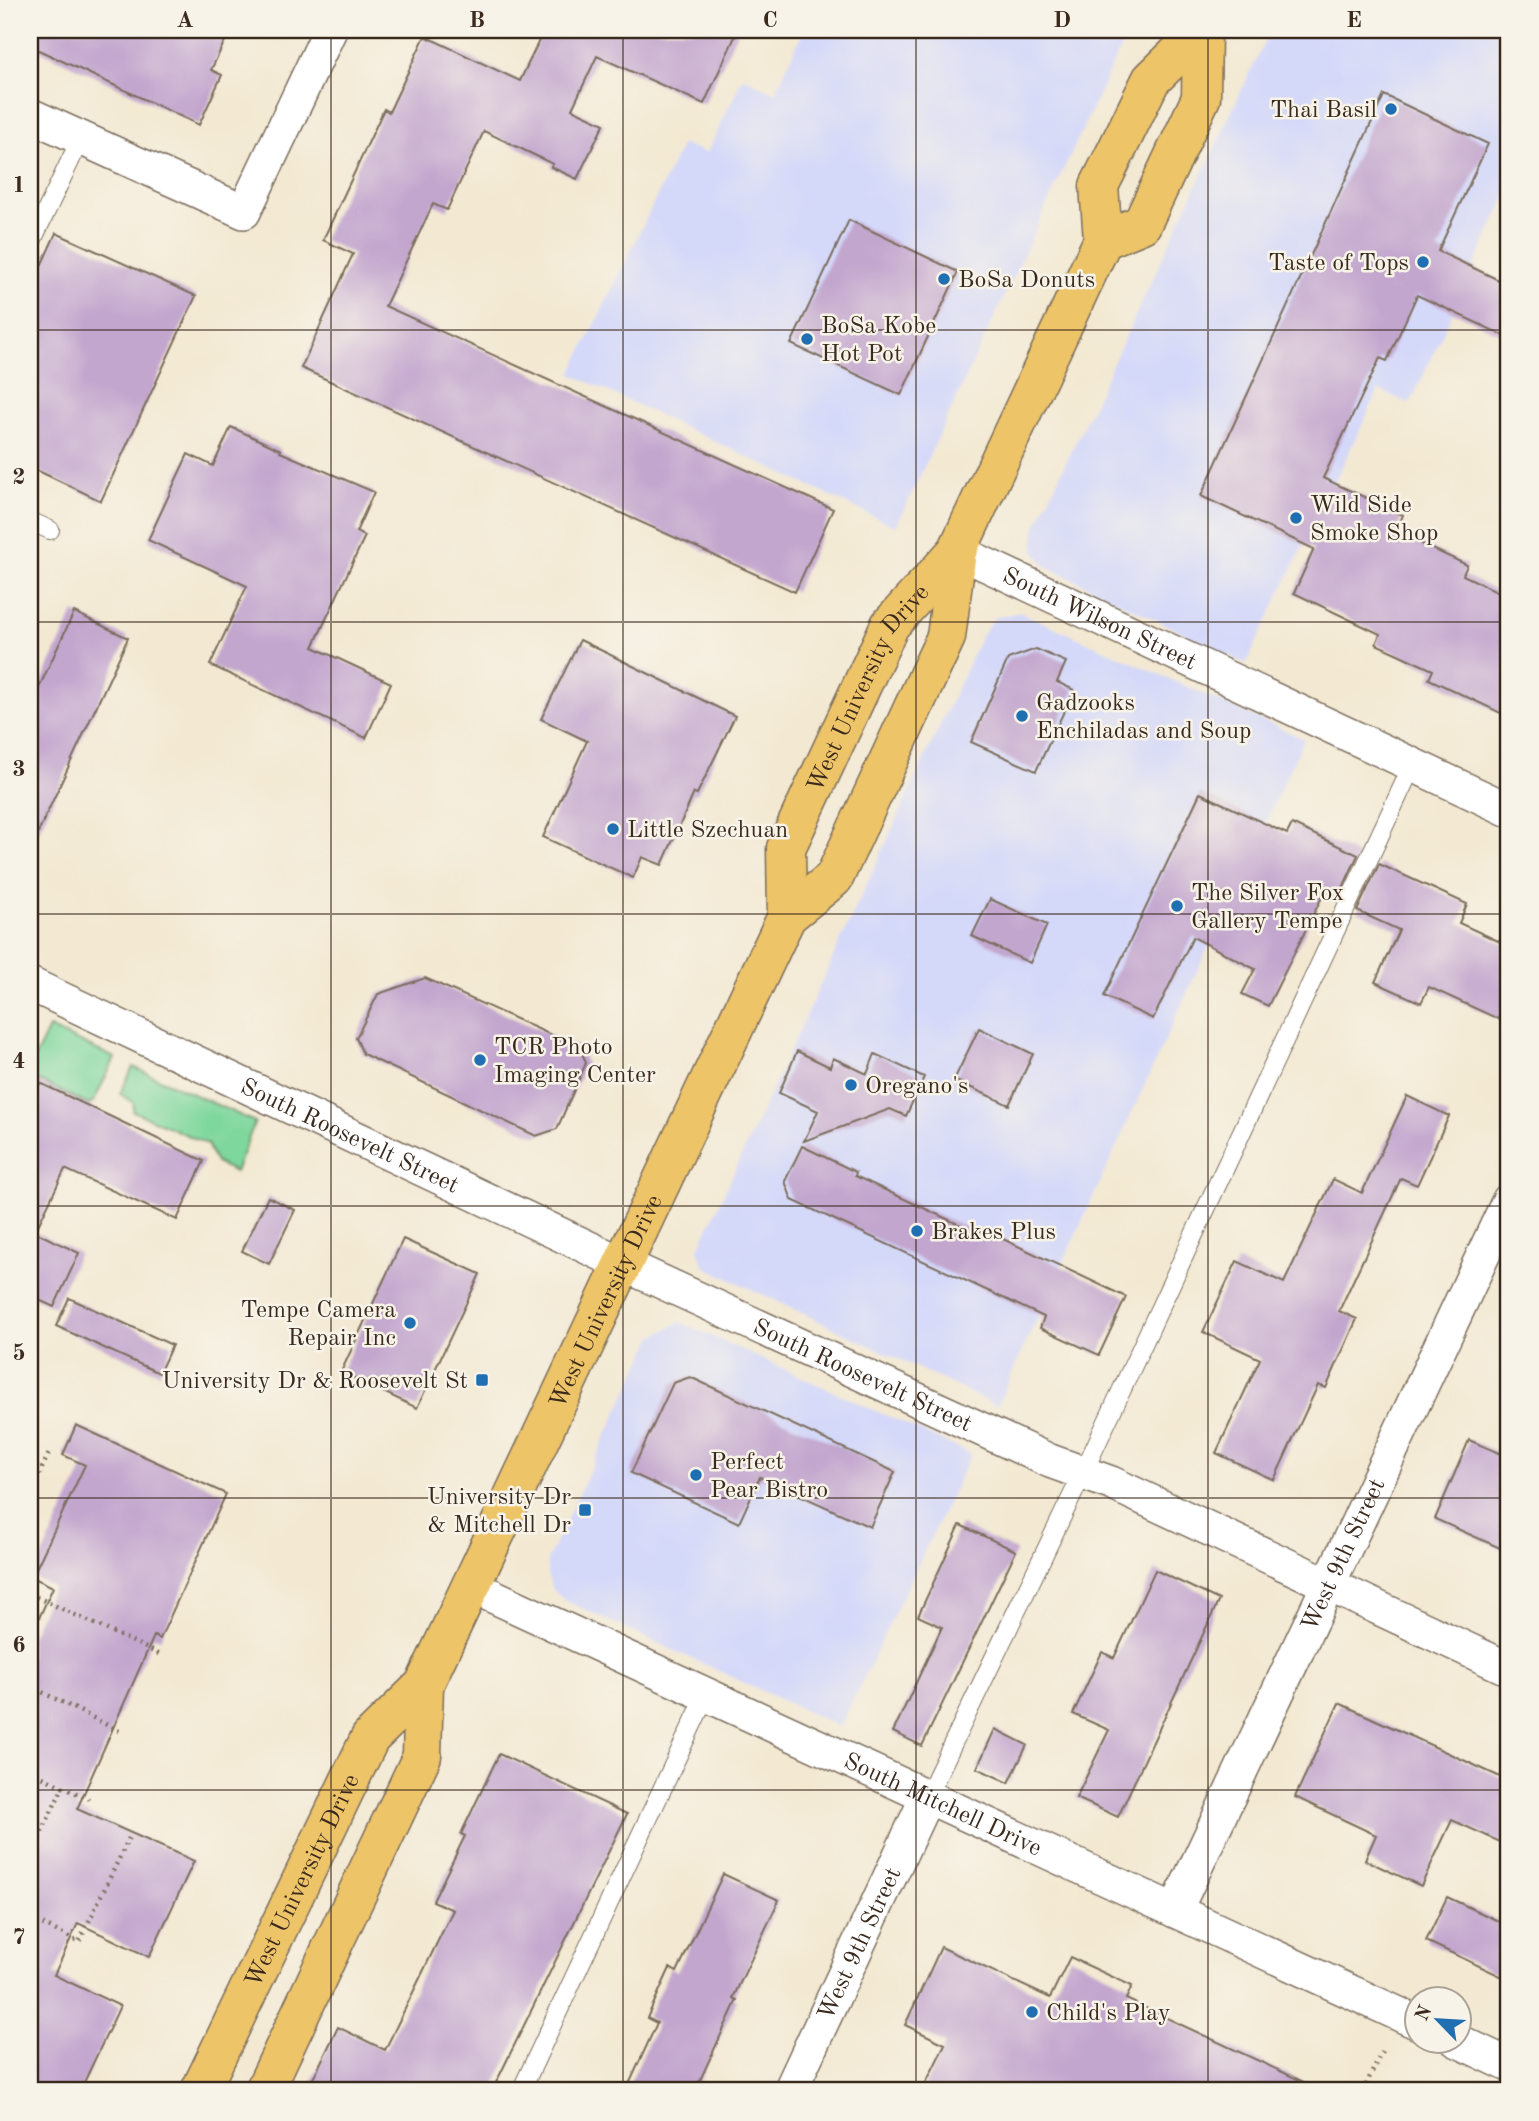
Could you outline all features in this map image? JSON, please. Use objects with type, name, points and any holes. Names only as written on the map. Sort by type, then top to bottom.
[{"type":"main road","points":[[1202,30],[1200,98],[1180,144],[1142,224],[1104,240],[1099,187],[1104,176],[1150,80],[1202,30]]},
{"type":"main road","name":"West University Drive","points":[[787,916],[786,848],[890,625],[957,551],[1104,240]]},
{"type":"main road","name":"West University Drive","points":[[200,2091],[369,1738],[424,1685],[787,916],[834,878],[946,637],[957,551]]},
{"type":"main road","name":"West University Drive","points":[[264,2091],[422,1756],[424,1685]]},
{"type":"street","points":[[30,115],[244,212],[330,30]]},
{"type":"street","name":"South Wilson Street","points":[[957,551],[1509,810]]},
{"type":"street","name":"South Roosevelt Street","points":[[30,984],[623,1264],[1509,1669]]},
{"type":"street","name":"West 9th Street","points":[[1175,1911],[1329,1586],[1501,1238],[1509,1200]]},
{"type":"street","name":"South Mitchell Drive","points":[[471,1586],[1402,2016]]},
{"type":"street","name":"West 9th Street","points":[[790,2091],[928,1795]]},
{"type":"street","points":[[1472,2048],[1509,2065]]},
{"type":"lane","points":[[30,245],[81,138]]},
{"type":"lane","points":[[30,521],[50,530]]},
{"type":"lane","points":[[928,1795],[1083,1473],[1413,764]]},
{"type":"lane","points":[[521,2091],[707,1693]]},
{"type":"path","points":[[30,1494],[49,1453]]},
{"type":"path","points":[[30,1608],[33,1596],[159,1654]]},
{"type":"path","points":[[30,1686],[121,1732]]},
{"type":"path","points":[[30,1771],[89,1799]]},
{"type":"path","points":[[30,1857],[63,1787]]},
{"type":"path","points":[[30,1918],[79,1942],[131,1836]]},
{"type":"path","points":[[1363,2091],[1387,2039]]},
{"type":"shaded area","points":[[804,30],[1129,30],[896,527],[571,374],[682,144],[707,153],[743,77],[775,93]]},
{"type":"shaded area","points":[[1270,30],[1509,30],[1509,191],[1410,404],[1379,390],[1246,664],[1046,566],[1035,552],[1034,538],[1036,526]]},
{"type":"shaded area","points":[[1020,612],[1304,739],[997,1406],[705,1267],[698,1250],[981,636],[994,618]]},
{"type":"shaded area","points":[[680,1322],[971,1454],[840,1727],[564,1600],[554,1591],[547,1575],[547,1561],[653,1337]]},
{"type":"green space","points":[[49,1028],[115,1058],[94,1101],[89,1105],[40,1081],[37,1085],[30,1081],[30,1068]]},
{"type":"green space","points":[[133,1067],[255,1122],[235,1172],[216,1163],[207,1144],[133,1111],[134,1103],[120,1094]]},
{"type":"building","points":[[30,30],[230,30],[211,70],[222,75],[199,125],[30,46]]},
{"type":"building","points":[[538,30],[738,30],[704,104],[597,56],[572,109],[604,124],[577,179],[551,167],[553,164],[484,131],[447,210],[433,204],[385,306],[833,509],[795,592],[301,368],[353,254],[323,240],[384,109],[389,112],[425,36],[520,81],[543,32]]},
{"type":"building","points":[[1384,95],[1488,144],[1438,251],[1509,285],[1509,338],[1417,295],[1387,361],[1380,358],[1323,478],[1403,515],[1396,532],[1467,565],[1463,575],[1509,597],[1509,717],[1429,679],[1433,670],[1376,644],[1380,634],[1294,593],[1314,549],[1201,496]]},
{"type":"building","points":[[849,220],[958,272],[901,395],[791,344]]},
{"type":"building","points":[[56,233],[196,296],[101,501],[30,467],[30,290]]},
{"type":"building","points":[[231,427],[281,450],[280,452],[374,492],[356,532],[365,536],[313,647],[391,683],[366,738],[210,665],[247,586],[148,540],[188,454],[213,466]]},
{"type":"building","points":[[74,612],[128,638],[30,850],[30,707]]},
{"type":"building","points":[[580,640],[735,716],[697,794],[694,793],[662,865],[642,857],[633,878],[543,837],[587,741],[541,719]]},
{"type":"building","name":"Gadzooks Enchiladas and Soup","points":[[1036,649],[1066,662],[1057,682],[1074,690],[1036,771],[971,742],[1008,659]]},
{"type":"building","points":[[1200,793],[1287,834],[1292,824],[1358,855],[1337,901],[1323,895],[1268,1006],[1242,994],[1255,969],[1193,937],[1153,1019],[1104,996]]},
{"type":"building","points":[[1379,864],[1467,904],[1459,923],[1509,946],[1509,1024],[1429,987],[1421,1003],[1375,982],[1399,930],[1357,911]]},
{"type":"building","points":[[990,899],[1047,925],[1030,963],[972,936]]},
{"type":"building","name":"TCR Photo Imaging Center","points":[[425,978],[580,1048],[586,1063],[557,1129],[536,1136],[363,1054],[356,1038],[378,994]]},
{"type":"building","points":[[979,1028],[1033,1054],[1009,1105],[954,1080]]},
{"type":"building","name":"Oregano's","points":[[797,1051],[830,1067],[833,1058],[867,1074],[875,1054],[924,1077],[906,1116],[890,1109],[804,1141],[818,1111],[779,1093]]},
{"type":"building","points":[[40,1083],[204,1161],[177,1220],[65,1169],[35,1232],[79,1253],[54,1307],[30,1296],[30,1104]]},
{"type":"building","points":[[1407,1096],[1449,1116],[1417,1185],[1401,1178],[1339,1311],[1357,1319],[1326,1388],[1318,1385],[1274,1480],[1216,1453],[1260,1359],[1203,1332],[1237,1261],[1284,1283],[1333,1179],[1362,1193]]},
{"type":"building","name":"Brakes Plus","points":[[802,1146],[856,1172],[855,1176],[979,1234],[982,1229],[1126,1297],[1099,1355],[1040,1328],[1044,1317],[792,1200],[785,1181]]},
{"type":"building","points":[[268,1197],[295,1210],[269,1264],[242,1251]]},
{"type":"building","name":"Tempe Camera Repair Inc","points":[[403,1239],[480,1274],[417,1408],[341,1372]]},
{"type":"building","points":[[69,1298],[172,1345],[159,1373],[56,1326]]},
{"type":"building","points":[[690,1377],[895,1472],[870,1527],[760,1477],[739,1523],[631,1473],[673,1383]]},
{"type":"building","points":[[76,1425],[226,1494],[160,1639],[154,1636],[77,1809],[194,1861],[149,1957],[78,1923],[54,1975],[120,2006],[80,2091],[30,2091],[30,1638],[53,1587],[32,1577],[85,1465],[63,1455]]},
{"type":"building","points":[[1469,1440],[1509,1457],[1509,1552],[1435,1519]]},
{"type":"building","points":[[960,1525],[1016,1551],[922,1746],[893,1732],[942,1627],[918,1616]]},
{"type":"building","points":[[1155,1570],[1219,1600],[1118,1817],[1076,1798],[1109,1730],[1073,1714],[1102,1652],[1114,1658]]},
{"type":"building","points":[[1339,1703],[1509,1781],[1509,1846],[1452,1820],[1421,1886],[1365,1860],[1376,1835],[1295,1797]]},
{"type":"building","points":[[995,1729],[1027,1745],[1009,1783],[977,1768]]},
{"type":"building","points":[[499,1754],[627,1814],[492,2091],[307,2091],[338,2027],[385,2050],[453,1910],[433,1901],[465,1836],[461,1834]]},
{"type":"building","points":[[723,1874],[779,1900],[733,1998],[737,2000],[695,2091],[626,2091],[657,2023],[647,2018],[670,1968],[677,1972]]},
{"type":"building","points":[[1447,1897],[1509,1926],[1509,1980],[1426,1941]]},
{"type":"building","name":"Child's Play","points":[[941,1947],[1050,1998],[1070,1957],[1132,1986],[1126,1999],[1323,2091],[922,2091],[945,2044],[905,2025]]},
{"type":"place","name":"Thai Basil","points":[[1391,109]]},
{"type":"place","name":"Taste of Tops","points":[[1423,262]]},
{"type":"place","name":"BoSa Donuts","points":[[944,279]]},
{"type":"place","name":"BoSa Kobe Hot Pot","points":[[807,339]]},
{"type":"place","name":"Wild Side Smoke Shop","points":[[1296,518]]},
{"type":"place","name":"Gadzooks Enchiladas and Soup","points":[[1022,716]]},
{"type":"place","name":"Little Szechuan","points":[[613,829]]},
{"type":"place","name":"The Silver Fox Gallery Tempe","points":[[1177,906]]},
{"type":"place","name":"TCR Photo Imaging Center","points":[[480,1060]]},
{"type":"place","name":"Oregano's","points":[[851,1085]]},
{"type":"place","name":"Brakes Plus","points":[[917,1231]]},
{"type":"place","name":"Tempe Camera Repair Inc","points":[[410,1323]]},
{"type":"place","name":"University Dr & Roosevelt St","points":[[482,1380]]},
{"type":"place","name":"Perfect Pear Bistro","points":[[696,1475]]},
{"type":"place","name":"University Dr & Mitchell Dr","points":[[585,1510]]},
{"type":"place","name":"Child's Play","points":[[1032,2012]]}]
